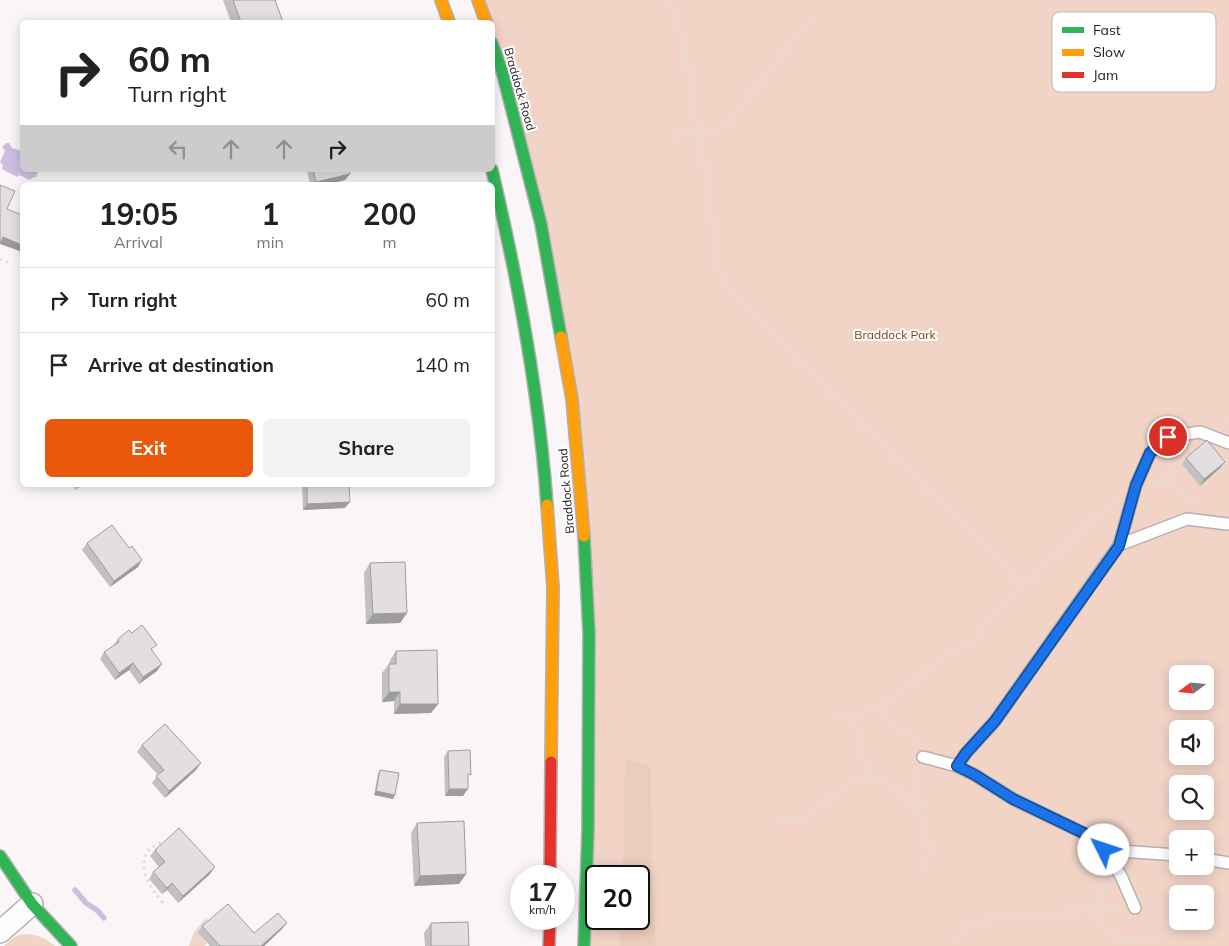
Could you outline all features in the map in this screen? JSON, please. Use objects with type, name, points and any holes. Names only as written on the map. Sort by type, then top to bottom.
[{"type":"main road","points":[[441,0],[448,20]]},
{"type":"main road","points":[[478,0],[485,20]]},
{"type":"main road","name":"Braddock Road","points":[[495,51],[502,71],[541,224],[572,399],[583,523],[589,633],[588,830],[584,946]]},
{"type":"main road","name":"Braddock Road","points":[[495,183],[521,303],[538,414],[546,487],[553,587],[550,865]]},
{"type":"main road","points":[[0,856],[32,904],[72,946]]},
{"type":"main road","points":[[549,946],[550,930]]},
{"type":"street","points":[[0,932],[32,904]]},
{"type":"lane","points":[[957,766],[966,753],[995,721],[1119,546],[1136,485],[1150,453],[1168,437],[1200,432],[1229,444]]},
{"type":"lane","points":[[1119,546],[1187,519],[1227,524]]},
{"type":"lane","points":[[923,757],[957,766],[1013,799],[1098,840],[1121,876],[1135,908]]},
{"type":"lane","points":[[1104,850],[1169,854]]},
{"type":"lane","points":[[1214,860],[1229,863]]},
{"type":"path","points":[[669,0],[686,54],[722,282],[1024,585]]},
{"type":"path","points":[[673,136],[715,130],[726,126],[810,20]]},
{"type":"path","points":[[0,259],[10,263]]},
{"type":"path","points":[[838,715],[854,717],[880,706],[943,658],[965,643],[978,639],[985,624],[1024,585],[1100,513],[1136,485],[1163,481],[1227,524]]},
{"type":"path","points":[[880,706],[894,727],[926,745]]},
{"type":"path","points":[[854,717],[863,757],[873,776]]},
{"type":"path","points":[[912,765],[921,806],[916,810]]},
{"type":"path","points":[[778,822],[808,816],[861,777],[873,776],[897,789],[922,819],[927,833],[929,850],[925,878]]},
{"type":"path","points":[[163,903],[149,885],[143,866],[146,852],[164,840]]},
{"type":"path","points":[[1104,874],[1105,889],[1097,903],[1096,922],[1110,931],[1121,942],[1159,937],[1169,928]]},
{"type":"path","points":[[959,939],[961,928],[968,922],[1067,912],[1135,908]]},
{"type":"green space","name":"Braddock Park","points":[[476,0],[1229,0],[1229,946],[584,946],[583,523],[541,224],[495,65],[495,20],[482,20]]},
{"type":"green space","points":[[206,918],[209,923],[198,933],[207,944],[205,946],[189,946],[194,932]]},
{"type":"green space","points":[[22,934],[40,937],[48,940],[55,946],[4,946],[14,937]]},
{"type":"shaded area","points":[[9,143],[12,148],[20,150],[20,172],[38,172],[36,177],[30,180],[19,175],[17,177],[2,169],[3,165],[0,162],[5,151],[2,147]]},
{"type":"shaded area","points":[[625,758],[651,767],[652,889],[656,946],[620,946],[621,930],[650,930],[650,865],[623,865]]},
{"type":"building","points":[[233,0],[275,0],[282,20],[240,20]]},
{"type":"building","points":[[314,172],[350,172],[350,174],[316,182]]},
{"type":"building","points":[[0,185],[15,191],[7,209],[20,214],[20,244],[3,237],[0,244]]},
{"type":"building","points":[[1207,440],[1225,462],[1204,479],[1186,458]]},
{"type":"building","points":[[307,487],[349,487],[350,502],[307,504]]},
{"type":"building","points":[[112,525],[129,548],[132,546],[142,560],[114,581],[87,543]]},
{"type":"building","points":[[405,562],[407,613],[373,614],[370,563]]},
{"type":"building","points":[[142,625],[157,645],[151,649],[162,664],[143,677],[133,663],[119,673],[104,652],[119,642],[118,639],[129,630],[132,633]]},
{"type":"building","points":[[437,650],[438,704],[400,704],[400,692],[389,692],[389,664],[396,664],[396,651]]},
{"type":"building","points":[[165,724],[201,763],[169,791],[156,776],[164,770],[142,745]]},
{"type":"building","points":[[470,750],[471,775],[468,774],[468,789],[449,789],[448,751]]},
{"type":"building","points":[[380,770],[399,773],[395,795],[376,791]]},
{"type":"building","points":[[464,821],[466,874],[420,876],[417,823]]},
{"type":"building","points":[[179,828],[215,867],[183,896],[172,883],[167,888],[153,872],[165,862],[155,850]]},
{"type":"building","points":[[228,904],[254,933],[278,913],[287,923],[261,946],[220,946],[202,926]]},
{"type":"building","points":[[468,922],[469,946],[431,946],[431,923]]},
{"type":"waterway","points":[[75,890],[86,903],[98,911],[104,918]]},
{"type":"traffic: fast","points":[[495,51],[502,71],[541,224],[561,337]]},
{"type":"traffic: fast","points":[[492,172],[495,182]]},
{"type":"traffic: fast","points":[[495,184],[519,294],[533,378],[547,505]]},
{"type":"traffic: fast","points":[[584,536],[589,633],[588,830],[584,946]]},
{"type":"traffic: fast","points":[[0,856],[32,904],[71,946]]},
{"type":"traffic: slow","points":[[441,0],[448,20]]},
{"type":"traffic: slow","points":[[478,0],[485,20]]},
{"type":"traffic: slow","points":[[561,337],[572,399],[584,536]]},
{"type":"traffic: slow","points":[[547,505],[553,587],[551,762]]},
{"type":"traffic: jam","points":[[550,865],[551,762]]},
{"type":"traffic: jam","points":[[549,946],[550,930]]},
{"type":"route","points":[[1104,850],[1098,840],[1013,799],[957,766],[966,753],[995,721],[1119,546],[1136,485],[1150,453],[1168,437]]}]
